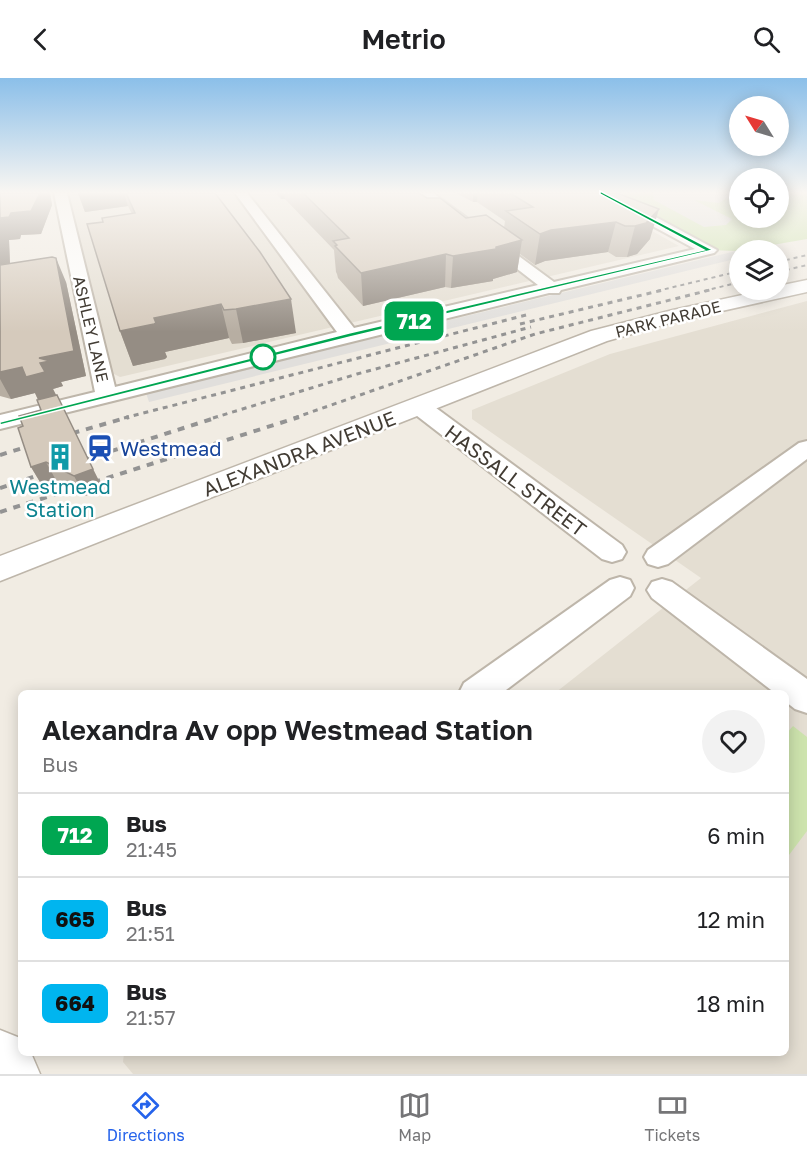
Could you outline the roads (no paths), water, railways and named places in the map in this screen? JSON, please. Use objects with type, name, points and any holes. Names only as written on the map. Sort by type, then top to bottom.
[{"type":"street","name":"ASHLEY LANE","points":[[71,239],[107,396]]},
{"type":"street","points":[[276,239],[349,335]]},
{"type":"street","points":[[487,239],[553,289]]},
{"type":"street","points":[[0,422],[349,335],[553,289],[709,250],[689,239]]},
{"type":"street","name":"PARK PARADE","points":[[598,336],[673,316],[807,286]]},
{"type":"street","name":"ALEXANDRA AVENUE","points":[[0,569],[598,336]]},
{"type":"street","name":"HASSALL STREET","points":[[420,407],[612,552]]},
{"type":"street","points":[[658,557],[807,448]]},
{"type":"street","points":[[629,547],[658,557],[669,571],[668,585],[662,590],[647,595],[620,588],[607,574],[605,566],[612,552],[629,547]]},
{"type":"street","points":[[480,690],[620,588]]},
{"type":"street","points":[[662,590],[807,698]]},
{"type":"railway","points":[[789,259],[807,255]]},
{"type":"railway","points":[[789,269],[807,265]]},
{"type":"railway","points":[[657,291],[729,274]]},
{"type":"railway","points":[[704,291],[729,285]]},
{"type":"railway","points":[[520,324],[663,290]]},
{"type":"railway","points":[[294,418],[535,334],[710,290]]},
{"type":"railway","points":[[124,418],[530,314]]},
{"type":"railway","points":[[213,418],[357,374],[531,327]]},
{"type":"railway","points":[[59,437],[129,417]]},
{"type":"railway","points":[[71,464],[218,417]]},
{"type":"railway","points":[[0,512],[299,417]]},
{"type":"railway","points":[[0,455],[39,443]]},
{"type":"railway","points":[[0,488],[51,471]]},
{"type":"place","name":"Westmead","points":[[100,448]]},
{"type":"place","name":"Westmead Station","points":[[60,457]]}]
